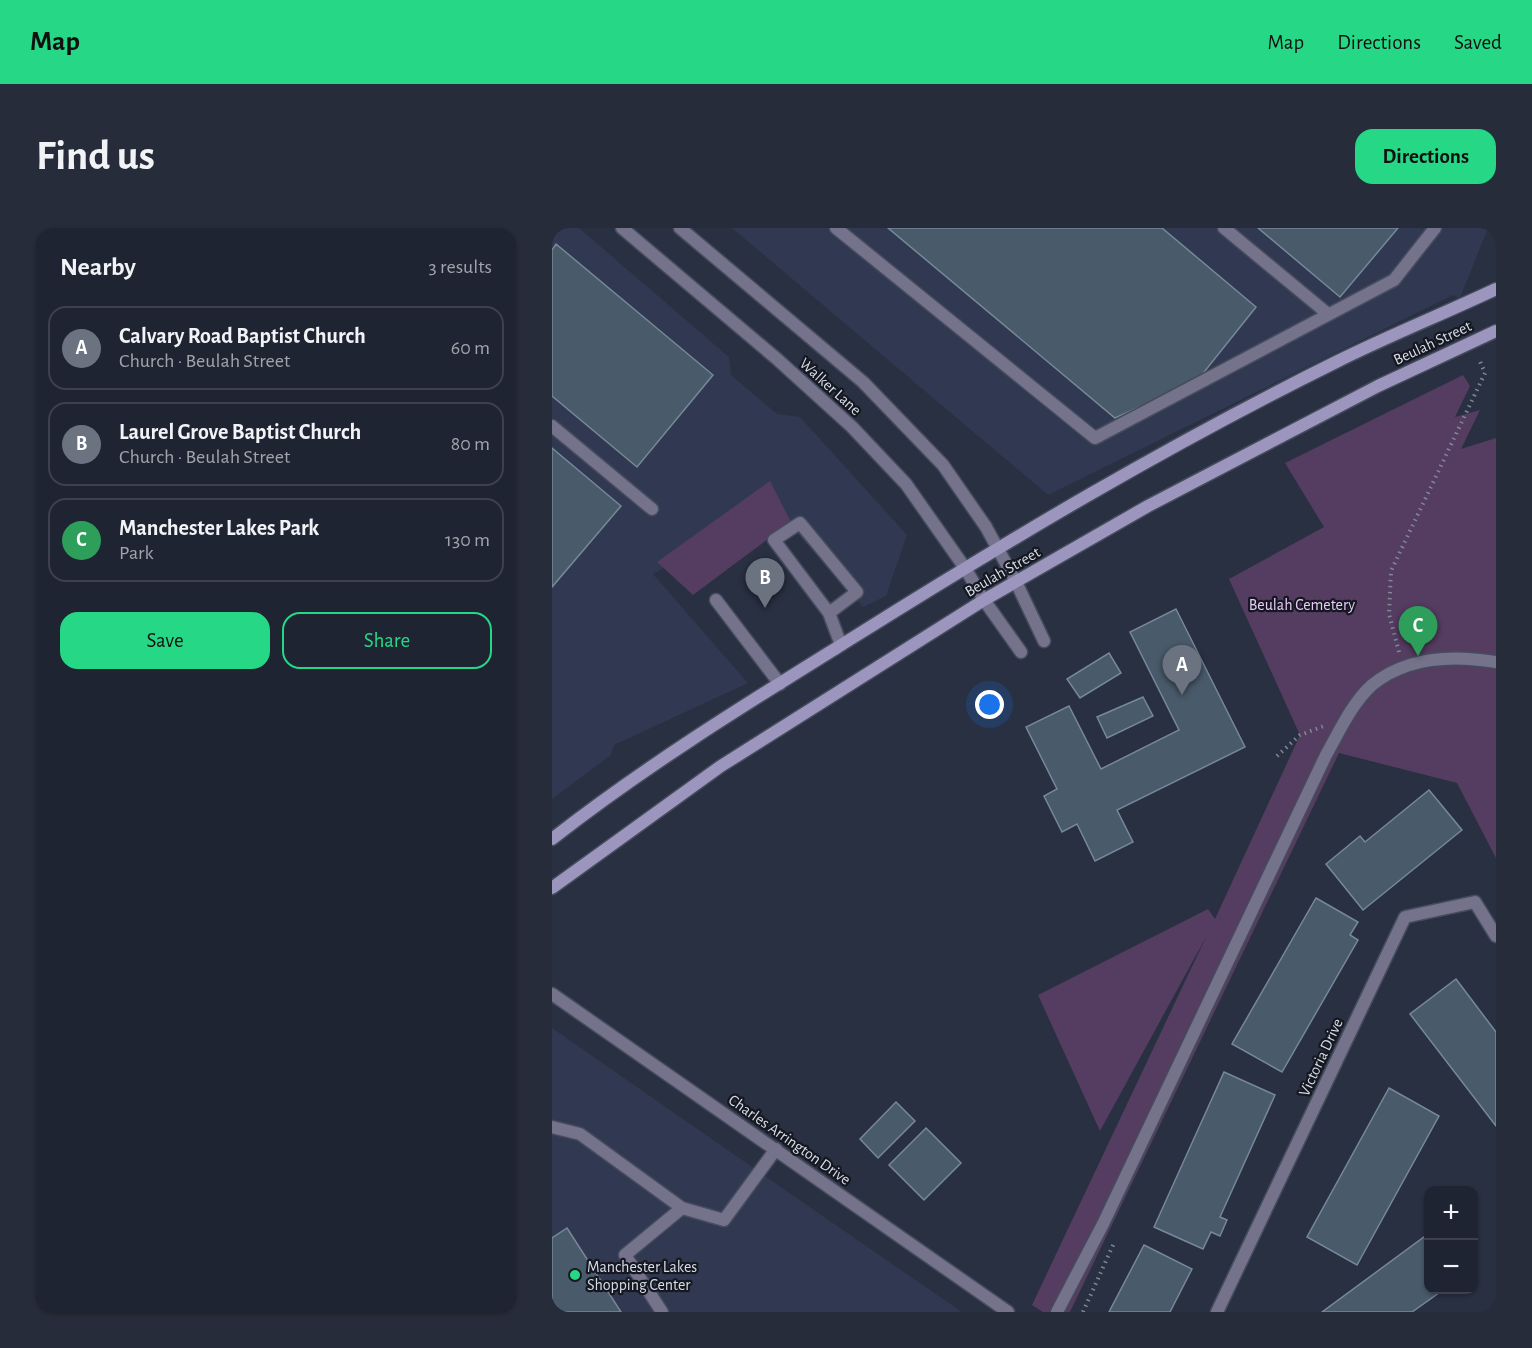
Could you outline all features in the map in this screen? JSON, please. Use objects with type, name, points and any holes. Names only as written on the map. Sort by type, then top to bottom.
[{"type":"main road","name":"Beulah Street","points":[[552,839],[633,777],[998,548],[1103,487],[1336,362],[1496,290]]},
{"type":"main road","name":"Beulah Street","points":[[552,888],[721,766],[984,600],[1148,506],[1378,386],[1496,331]]},
{"type":"street","name":"Walker Lane","points":[[622,228],[777,359],[852,427],[906,484],[1021,652]]},
{"type":"street","name":"Walker Lane","points":[[680,228],[863,382],[942,465],[998,548],[1044,641]]},
{"type":"street","points":[[836,228],[1095,438],[1394,280],[1435,228]]},
{"type":"street","points":[[1224,228],[1328,314]]},
{"type":"street","points":[[552,426],[652,509]]},
{"type":"street","points":[[829,613],[857,591],[800,523],[774,540],[829,613],[841,645]]},
{"type":"street","points":[[716,600],[780,684]]},
{"type":"street","points":[[1057,1312],[1103,1224],[1326,755],[1347,717],[1372,686],[1404,667],[1432,660],[1464,657],[1496,662]]},
{"type":"street","name":"Victoria Drive","points":[[1217,1312],[1405,917],[1475,902],[1496,936]]},
{"type":"street","name":"Charles Arrington Drive","points":[[552,994],[1008,1312]]},
{"type":"street","points":[[552,1127],[580,1134],[682,1208],[724,1220],[776,1149]]},
{"type":"street","points":[[662,1312],[625,1255],[682,1208]]},
{"type":"path","points":[[1404,667],[1389,614],[1390,572],[1485,373],[1479,359]]},
{"type":"path","points":[[1277,756],[1300,735],[1347,717]]},
{"type":"shaded area","points":[[552,228],[579,228],[729,357],[731,375],[777,414],[800,417],[907,535],[886,596],[863,607],[770,503],[653,574],[748,683],[614,745],[611,755],[552,799]]},
{"type":"shaded area","points":[[732,228],[1488,228],[1460,298],[1453,295],[1048,495]]},
{"type":"shaded area","points":[[552,1028],[824,1217],[962,1312],[552,1312]]},
{"type":"green space","name":"Beulah Cemetery","points":[[1463,375],[1470,386],[1455,417],[1480,410],[1461,449],[1496,438],[1496,858],[1457,783],[1339,753],[1070,1312],[1043,1312],[1032,1305],[1206,937],[1100,1131],[1038,995],[1208,909],[1215,919],[1300,735],[1229,579],[1324,527],[1285,463]]},
{"type":"green space","points":[[770,481],[791,522],[693,595],[657,562]]},
{"type":"building","points":[[888,228],[1162,228],[1256,307],[1197,381],[1115,418]]},
{"type":"building","points":[[1258,228],[1398,228],[1340,297]]},
{"type":"building","points":[[556,244],[713,375],[637,467],[552,396],[552,250]]},
{"type":"building","points":[[552,448],[621,506],[552,587]]},
{"type":"building","points":[[1176,609],[1245,747],[1117,810],[1133,842],[1095,861],[1077,824],[1062,832],[1044,796],[1057,789],[1026,727],[1069,706],[1101,769],[1179,730],[1130,632]]},
{"type":"building","points":[[1109,653],[1121,673],[1080,698],[1067,679]]},
{"type":"building","points":[[1143,697],[1153,716],[1107,738],[1097,717]]},
{"type":"building","points":[[1429,790],[1462,830],[1363,910],[1326,864],[1360,836],[1365,842]]},
{"type":"building","points":[[1316,898],[1358,922],[1350,935],[1358,940],[1282,1072],[1232,1044]]},
{"type":"building","points":[[1456,979],[1496,1032],[1496,1126],[1410,1014]]},
{"type":"building","points":[[1224,1072],[1275,1095],[1220,1217],[1227,1220],[1220,1236],[1211,1232],[1203,1249],[1154,1227]]},
{"type":"building","points":[[1389,1088],[1439,1116],[1357,1265],[1307,1237]]},
{"type":"building","points":[[896,1102],[915,1121],[878,1158],[860,1139]]},
{"type":"building","points":[[926,1128],[961,1163],[924,1200],[889,1165]]},
{"type":"building","name":"Manchester Lakes Shopping Center","points":[[567,1228],[621,1312],[552,1312],[552,1238]]},
{"type":"building","points":[[1424,1237],[1424,1294],[1437,1294],[1412,1312],[1322,1312]]},
{"type":"building","points":[[1144,1245],[1192,1269],[1170,1312],[1109,1312]]},
{"type":"place","name":"Laurel Grove Baptist Church","points":[[765,608]]},
{"type":"place","name":"Manchester Lakes Park","points":[[1418,656]]},
{"type":"place","name":"Calvary Road Baptist Church","points":[[1182,695]]},
{"type":"place","name":"Manchester Lakes Shopping Center","points":[[575,1275]]}]
